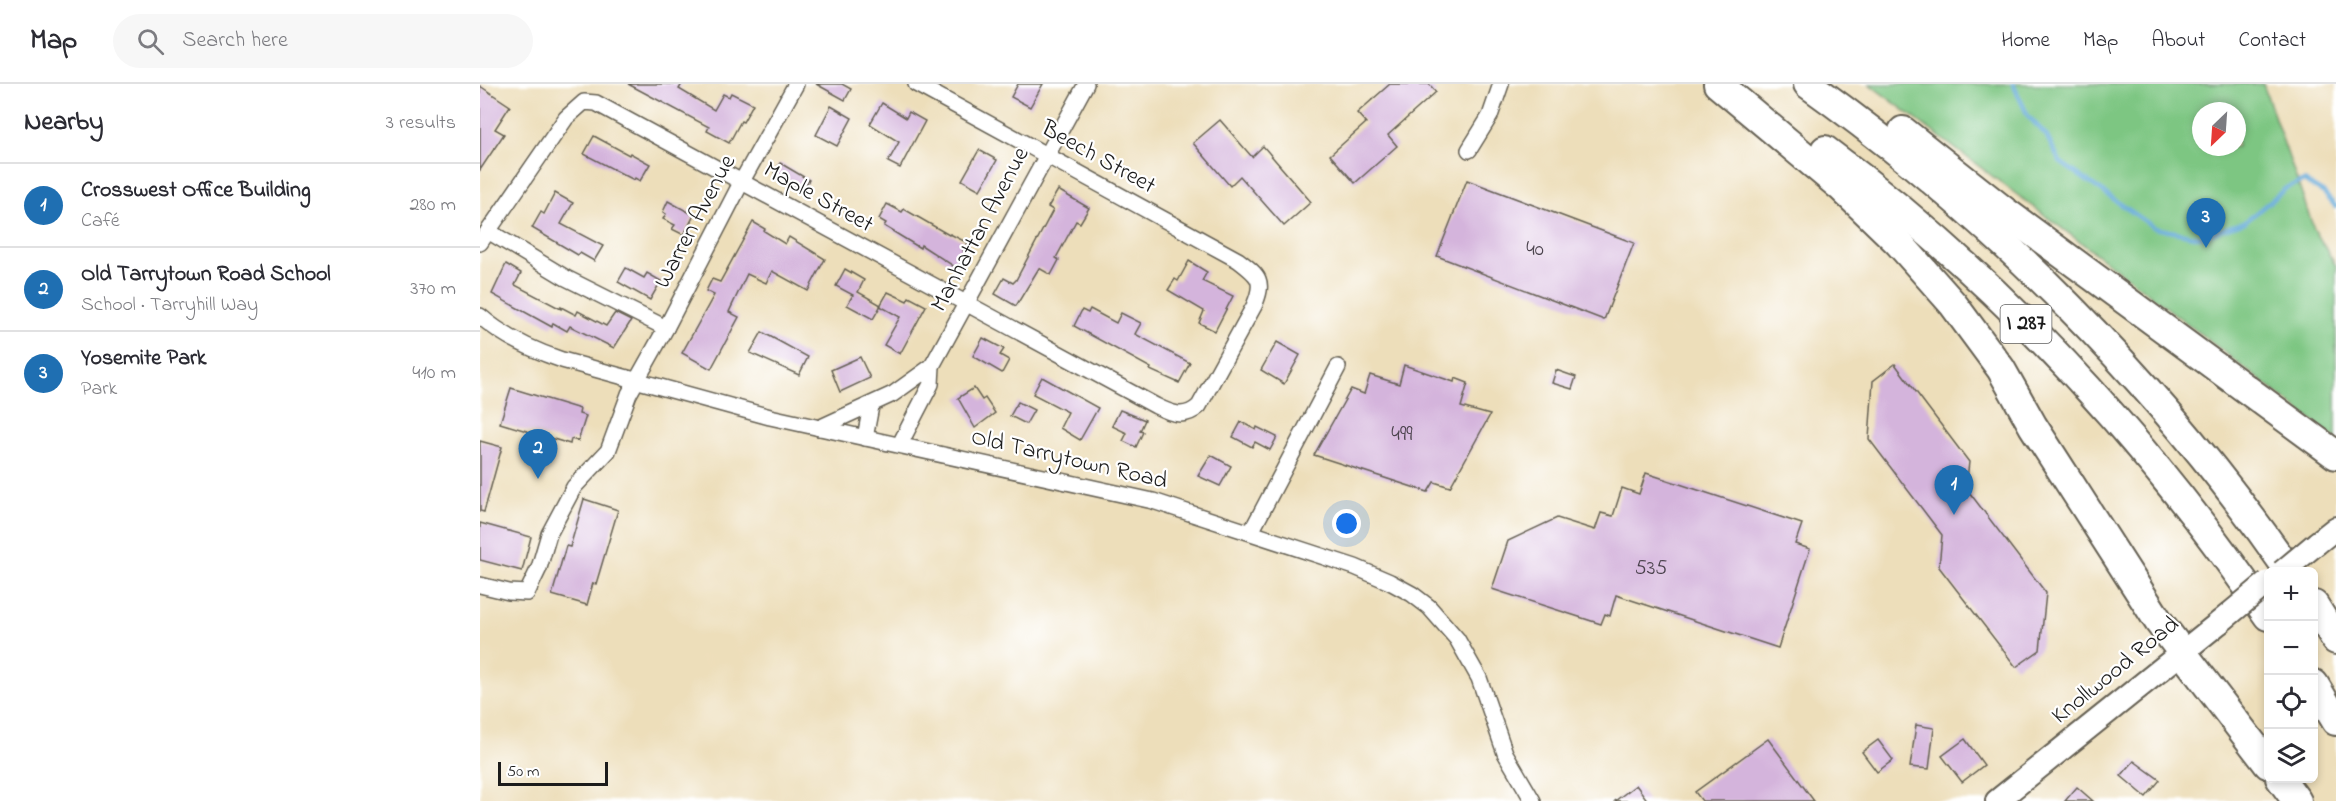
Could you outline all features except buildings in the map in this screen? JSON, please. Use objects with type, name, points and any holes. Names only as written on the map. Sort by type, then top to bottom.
[{"type":"highway","points":[[1718,84],[1841,187],[1898,242],[1953,304],[2001,369],[2033,426],[2159,622],[2264,759]]},
{"type":"highway","name":"I 287","points":[[1733,84],[1881,193],[1961,262],[2030,328],[2150,459],[2198,518],[2264,610]]},
{"type":"highway","name":"I 287","points":[[1808,84],[1863,124],[1948,194],[2030,267],[2068,305],[2183,431],[2286,567]]},
{"type":"highway","points":[[1841,84],[2004,212],[2336,455]]},
{"type":"highway","points":[[2318,613],[2336,640]]},
{"type":"highway","points":[[2318,692],[2336,721]]},
{"type":"highway","points":[[2284,783],[2297,801]]},
{"type":"main road","points":[[2288,567],[2336,528]]},
{"type":"main road","name":"Knollwood Road","points":[[1999,800],[2264,585]]},
{"type":"street","name":"Warren Avenue","points":[[480,585],[509,592],[527,593],[539,568],[549,534],[574,487],[608,451],[636,381],[796,84]]},
{"type":"street","name":"Beech Street","points":[[916,84],[1238,260],[1256,274],[1260,282],[1259,294],[1254,306],[1199,406],[1186,414]]},
{"type":"street","name":"Manhattan Avenue","points":[[819,428],[893,394],[932,366],[1086,84]]},
{"type":"street","points":[[1469,150],[1490,116],[1501,84]]},
{"type":"street","name":"Maple Street","points":[[484,237],[566,118],[584,102],[596,103],[1156,406],[1177,414],[1186,414]]},
{"type":"street","points":[[484,237],[666,328]]},
{"type":"street","name":"Old Tarrytown Road","points":[[480,316],[511,338],[538,352],[636,381],[771,417],[1153,501],[1251,532],[1381,578],[1412,594],[1430,607],[1467,653],[1479,678],[1505,753],[1533,801]]},
{"type":"street","name":"Manhattan Avenue","points":[[900,444],[931,384],[932,366]]},
{"type":"street","points":[[1251,532],[1338,367]]},
{"type":"street","points":[[864,438],[871,405]]},
{"type":"green space","points":[[1869,84],[2263,84],[2314,229],[2336,266],[2336,439],[2131,280]]},
{"type":"waterway","points":[[2013,84],[2028,116],[2046,135],[2060,162],[2155,228],[2199,237],[2245,222],[2286,188],[2304,181],[2324,193],[2336,207]]},
{"type":"place","name":"Yosemite Park","points":[[2206,248]]},
{"type":"place","name":"Old Tarrytown Road School","points":[[538,479]]},
{"type":"place","name":"Crosswest Office Building","points":[[1954,515]]}]
